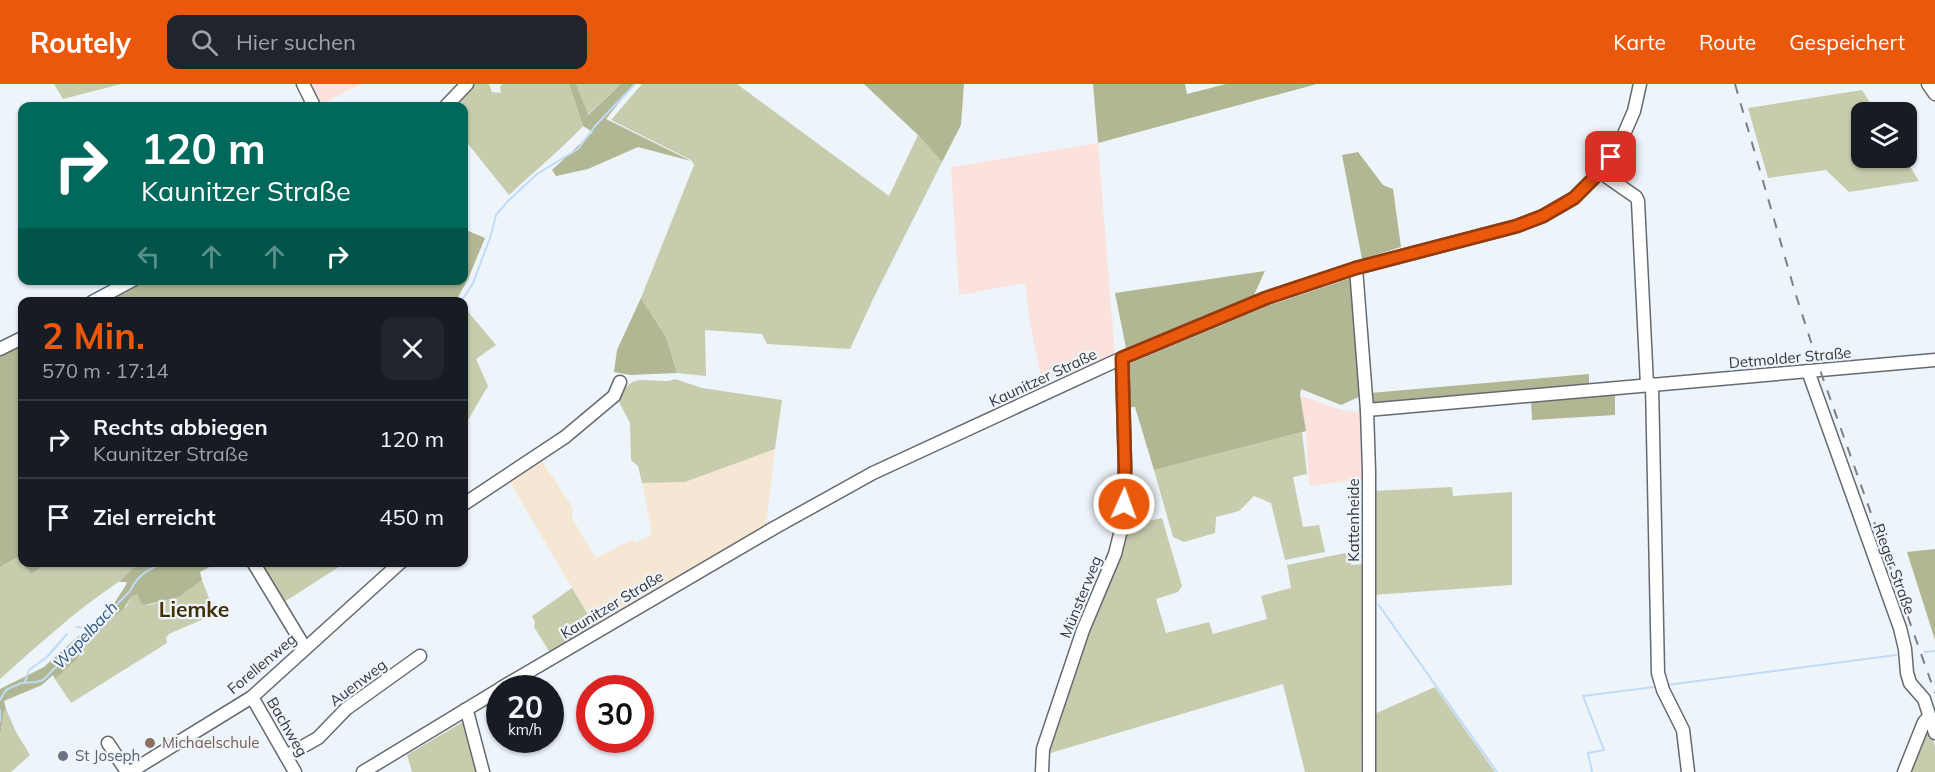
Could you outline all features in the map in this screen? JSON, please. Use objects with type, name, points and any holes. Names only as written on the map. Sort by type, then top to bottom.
[{"type":"street","points":[[303,84],[312,102]]},
{"type":"street","points":[[450,102],[467,84]]},
{"type":"street","name":"Kaunitzer Straße","points":[[524,675],[774,528],[873,473],[1122,358],[1266,298],[1356,268],[1517,226],[1543,216],[1574,198],[1600,172],[1621,141],[1634,111],[1640,84]]},
{"type":"street","points":[[1928,84],[1935,94]]},
{"type":"street","points":[[1600,172],[1636,197],[1638,201],[1649,384],[1658,673],[1663,690],[1683,730],[1688,772]]},
{"type":"street","name":"Kattenheide","points":[[1356,268],[1370,471],[1369,772]]},
{"type":"street","points":[[101,297],[124,285]]},
{"type":"street","points":[[0,349],[18,340]]},
{"type":"street","name":"Münsterweg","points":[[1041,772],[1043,749],[1083,630],[1115,554],[1123,522],[1125,468],[1122,358]]},
{"type":"street","name":"Detmolder Straße","points":[[1367,410],[1935,360]]},
{"type":"street","name":"Rieger Straße","points":[[1808,371],[1900,628],[1910,683],[1924,699],[1935,733]]},
{"type":"street","points":[[468,501],[565,436],[614,396],[620,382]]},
{"type":"street","points":[[256,567],[305,648]]},
{"type":"street","name":"Forellenweg","points":[[128,772],[252,696],[395,567]]},
{"type":"street","name":"Auenweg","points":[[286,756],[318,738],[340,713],[420,656]]},
{"type":"street","name":"Bachweg","points":[[252,696],[296,772]]},
{"type":"street","name":"Kaunitzer Straße","points":[[363,772],[486,697]]},
{"type":"street","points":[[465,710],[483,772]]},
{"type":"street","points":[[1904,772],[1923,722],[1929,717]]},
{"type":"street","points":[[108,743],[128,772]]},
{"type":"shaded area","points":[[308,84],[361,84],[326,102],[316,102]]},
{"type":"shaded area","points":[[1098,143],[1115,355],[1060,379],[1047,374],[1041,376],[1030,324],[1025,283],[959,295],[951,167]]},
{"type":"shaded area","points":[[1300,395],[1341,410],[1364,413],[1366,479],[1309,486],[1306,431]]},
{"type":"shaded area","points":[[775,449],[766,527],[596,628],[508,479],[540,458],[573,508],[572,518],[596,558],[633,539],[635,543],[652,534],[642,483],[685,482]]},
{"type":"green space","points":[[54,84],[121,84],[63,99]]},
{"type":"green space","points":[[474,84],[489,84],[492,92],[501,93],[500,86],[503,84],[569,84],[583,126],[509,195],[468,144],[468,102],[458,102]]},
{"type":"green space","points":[[569,84],[576,84],[588,115],[621,84],[634,84],[606,119],[691,161],[638,147],[588,169],[556,176],[552,170],[593,132],[583,126]]},
{"type":"green space","points":[[576,84],[621,84],[587,115]]},
{"type":"green space","points":[[642,84],[737,84],[889,196],[918,135],[942,162],[850,349],[767,344],[762,334],[705,330],[706,376],[677,373],[666,337],[641,298],[694,165],[691,160],[611,120]]},
{"type":"green space","points":[[864,84],[964,84],[961,125],[942,162],[918,135]]},
{"type":"green space","points":[[1093,84],[1185,84],[1187,94],[1226,84],[1317,84],[1098,143]]},
{"type":"green space","points":[[1862,90],[1870,102],[1851,102],[1851,168],[1911,168],[1919,181],[1849,192],[1826,170],[1768,178],[1748,108]]},
{"type":"green space","points":[[1358,152],[1383,185],[1393,189],[1401,247],[1362,259],[1342,155]]},
{"type":"green space","points":[[468,231],[485,238],[468,279]]},
{"type":"green space","points":[[1265,271],[1254,295],[1126,348],[1115,293]]},
{"type":"green space","points":[[1354,277],[1363,395],[1341,405],[1301,389],[1306,431],[1154,470],[1135,407],[1122,408],[1126,365],[1267,306]]},
{"type":"green space","points":[[138,285],[465,285],[458,297],[115,297]]},
{"type":"green space","points":[[641,298],[666,337],[677,373],[630,375],[614,372],[617,350]]},
{"type":"green space","points":[[468,312],[496,345],[476,359],[488,386],[468,420]]},
{"type":"green space","points":[[18,346],[18,557],[0,567],[0,356]]},
{"type":"green space","points":[[1589,374],[1589,387],[1371,406],[1370,393]]},
{"type":"green space","points":[[675,379],[702,388],[782,400],[775,449],[685,482],[642,483],[638,466],[631,460],[630,423],[617,398],[635,381]]},
{"type":"green space","points":[[1615,391],[1615,415],[1532,420],[1531,399]]},
{"type":"green space","points":[[1302,432],[1307,474],[1293,477],[1303,527],[1319,525],[1325,552],[1285,560],[1271,503],[1254,496],[1239,511],[1216,517],[1215,533],[1184,542],[1173,537],[1154,470]]},
{"type":"green space","points":[[1452,487],[1453,496],[1512,492],[1512,585],[1373,595],[1374,491]]},
{"type":"green space","points":[[1162,518],[1182,586],[1178,592],[1156,599],[1166,633],[1209,622],[1213,634],[1267,619],[1261,596],[1291,588],[1287,565],[1350,552],[1351,565],[1363,564],[1361,772],[1305,772],[1283,684],[1047,754],[1085,631],[1127,525]]},
{"type":"green space","points":[[1935,549],[1935,640],[1907,552]]},
{"type":"green space","points":[[18,557],[18,567],[26,567],[31,574],[41,567],[140,567],[84,607],[0,679],[0,567]]},
{"type":"green space","points":[[26,567],[41,567],[31,574]]},
{"type":"green space","points":[[209,567],[200,572],[202,580],[179,597],[145,605],[141,603],[138,595],[132,596],[122,611],[106,621],[85,645],[76,660],[55,679],[53,675],[42,685],[4,701],[6,709],[0,737],[0,689],[44,667],[113,605],[127,582],[119,582],[134,568]]},
{"type":"green space","points":[[258,567],[339,567],[281,604]]},
{"type":"green space","points":[[202,580],[215,614],[169,634],[166,638],[167,643],[71,703],[55,679],[76,660],[106,621],[126,607],[132,596],[138,595],[145,605],[149,605],[179,597]]},
{"type":"green space","points":[[572,588],[596,628],[551,654],[534,627],[535,622],[532,616]]},
{"type":"green space","points":[[1435,687],[1495,772],[1371,772],[1372,715]]},
{"type":"green space","points":[[6,709],[30,755],[11,772],[0,772],[0,737]]},
{"type":"green space","points":[[466,720],[479,772],[412,772],[407,755]]},
{"type":"green space","points":[[1926,728],[1935,746],[1935,772],[1908,772]]},
{"type":"waterway","name":"Wapelbach","points":[[464,297],[473,283],[496,215],[537,174],[578,149],[595,126],[635,84]]},
{"type":"waterway","name":"Wapelbach","points":[[0,700],[6,690],[12,687],[43,680],[68,655],[75,644],[130,591],[141,576],[155,567]]},
{"type":"waterway","points":[[1378,604],[1497,772]]},
{"type":"waterway","points":[[77,627],[91,631]]},
{"type":"waterway","points":[[25,682],[29,670],[47,657],[67,634]]},
{"type":"waterway","points":[[1925,652],[1935,651]]},
{"type":"waterway","points":[[1667,685],[1896,655]]},
{"type":"waterway","points":[[1592,772],[1588,753],[1604,750],[1583,696],[1654,687]]},
{"type":"waterway","name":"Wapelbach","points":[[0,710],[0,721]]},
{"type":"railway","points":[[1735,84],[1820,370],[1935,693]]},
{"type":"place","name":"Michaelschule","points":[[150,743]]},
{"type":"place","name":"St Joseph","points":[[63,756]]},
{"type":"district","name":"Liemke","points":[[194,610]]},
{"type":"route","points":[[1124,504],[1122,358],[1266,298],[1356,268],[1517,226],[1543,216],[1574,198],[1600,172],[1611,157]]}]
